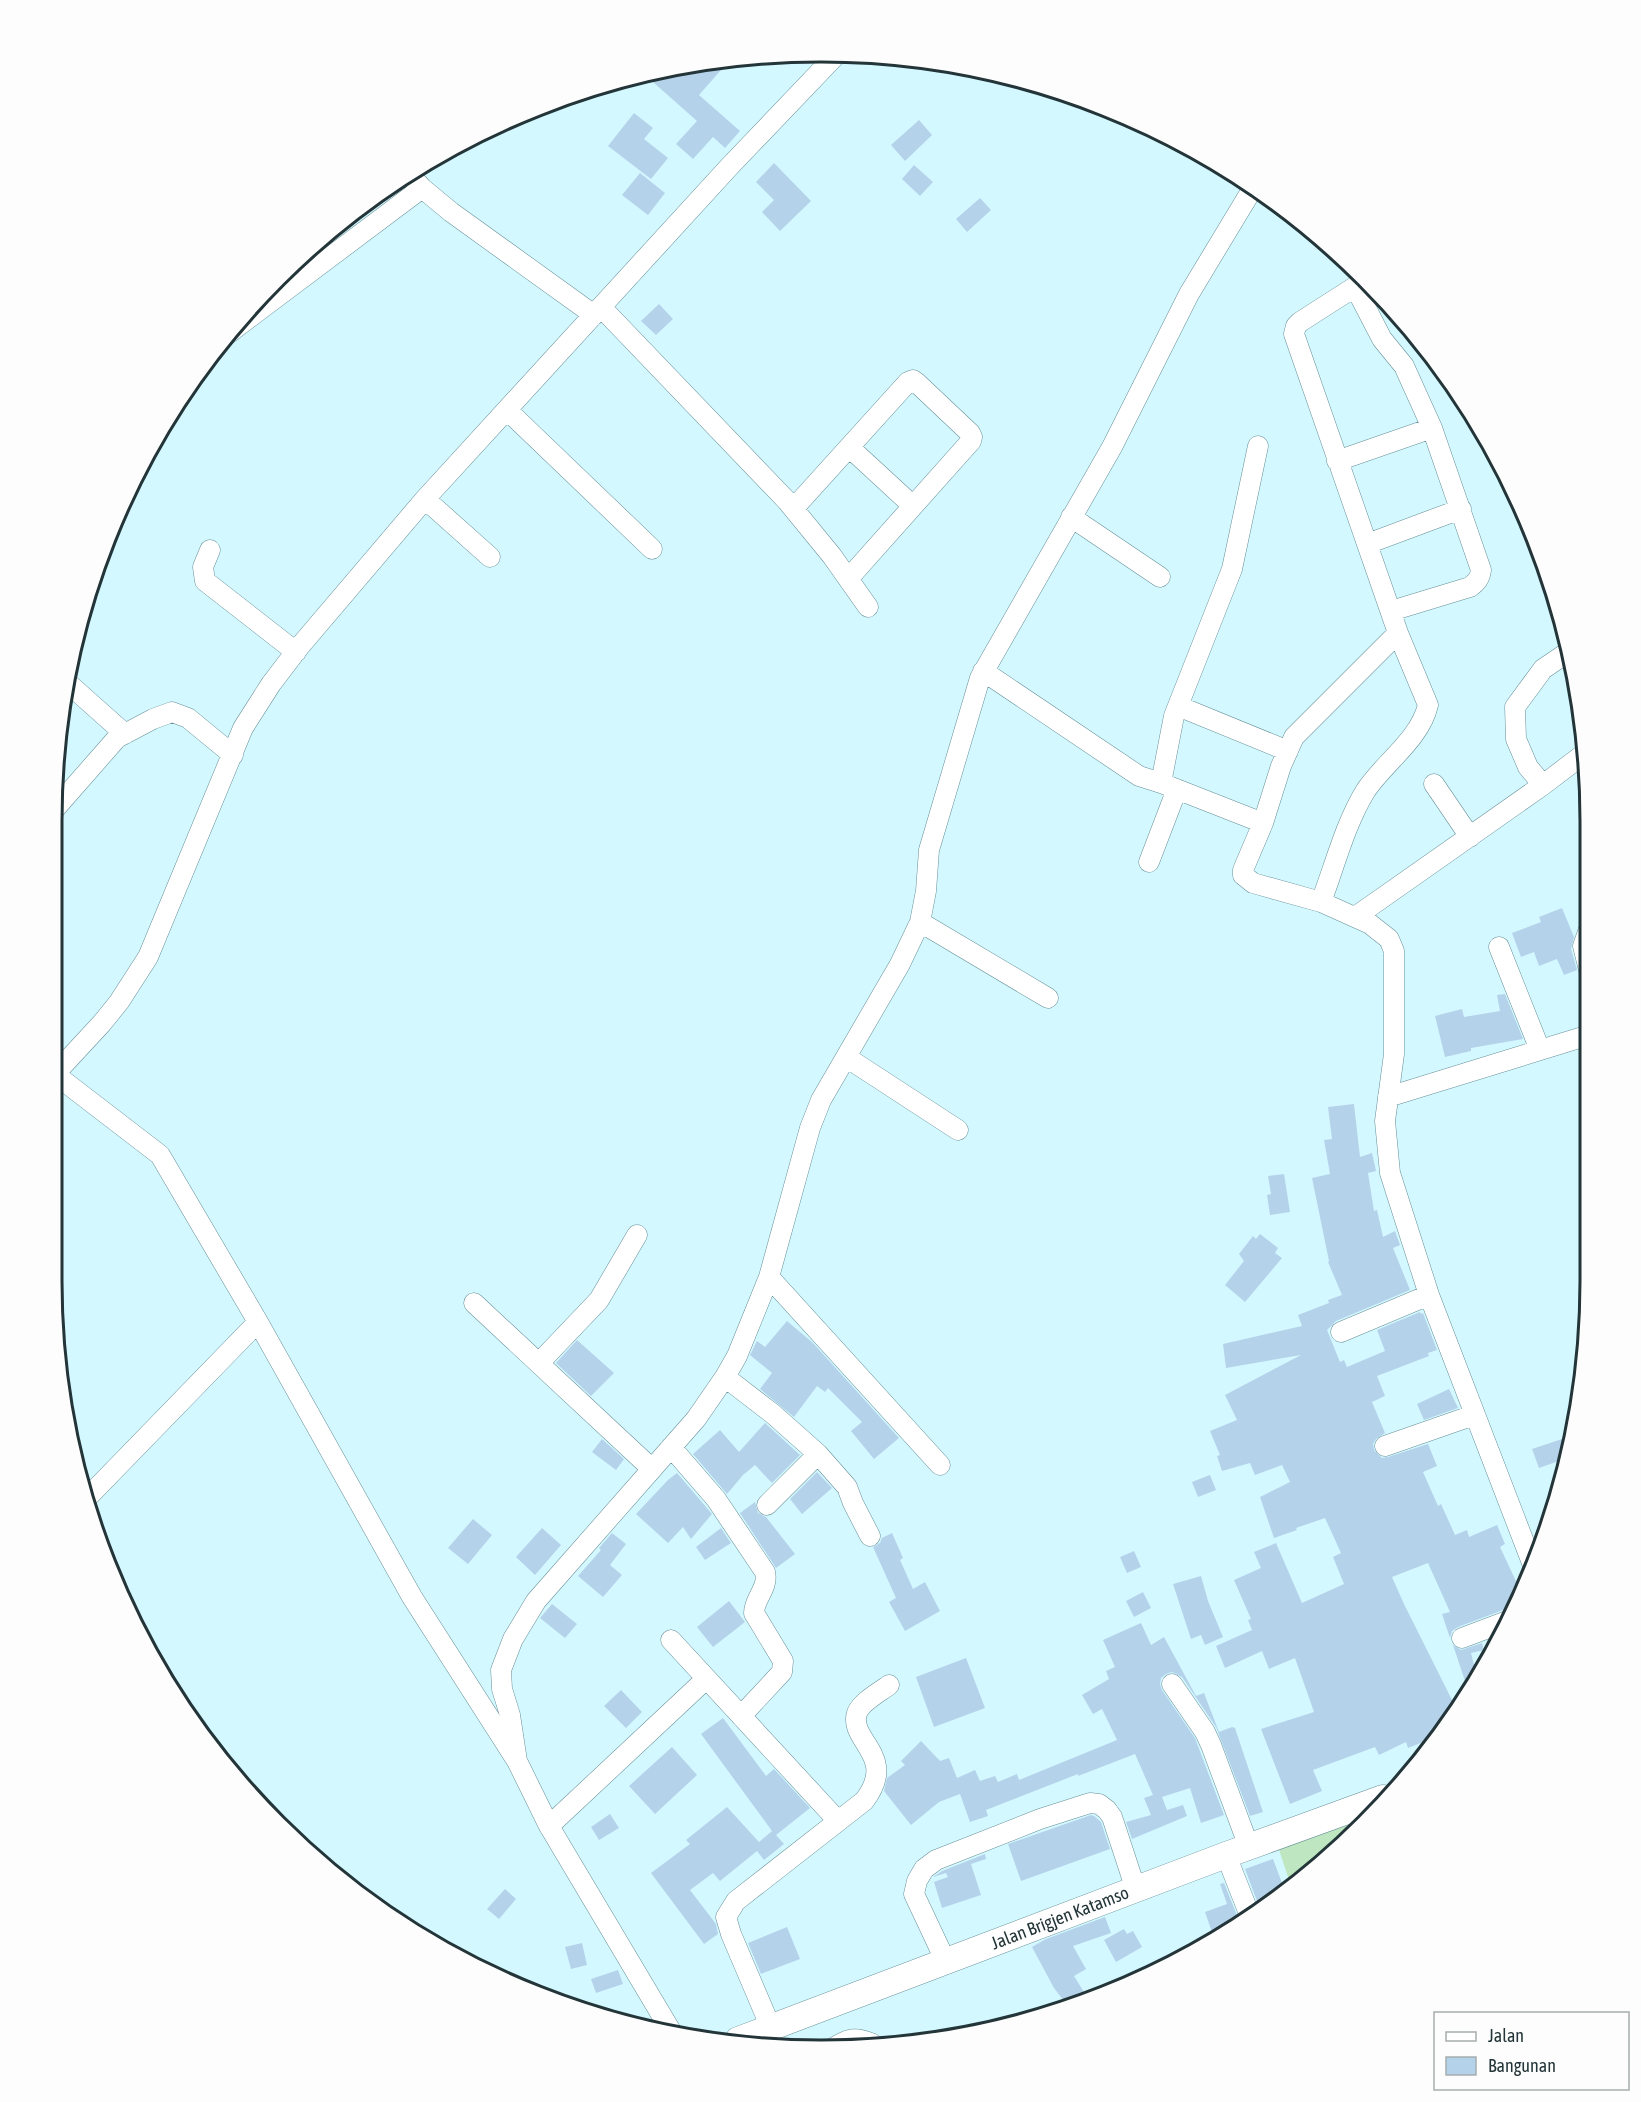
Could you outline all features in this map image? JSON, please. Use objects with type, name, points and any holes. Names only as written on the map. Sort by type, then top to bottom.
[{"type":"main road","name":"Jalan Brigjen Katamso","points":[[747,2037],[1372,1802]]},
{"type":"street","points":[[62,1064],[119,1002],[148,957],[243,728],[271,684],[425,500],[729,167],[829,62]]},
{"type":"street","points":[[268,301],[415,181],[451,212],[597,311],[794,508],[868,607]]},
{"type":"street","points":[[517,1761],[510,1716],[502,1689],[501,1670],[513,1640],[536,1601],[696,1419],[737,1356],[769,1277],[810,1128],[821,1100],[900,964],[920,922],[930,850],[980,678],[1112,447],[1189,294],[1249,194]]},
{"type":"street","points":[[1321,902],[1351,821],[1367,790],[1416,730],[1426,714],[1428,705],[1398,633],[1300,354],[1294,330],[1300,322],[1358,285]]},
{"type":"street","points":[[1362,290],[1382,339],[1404,366],[1432,428],[1481,570],[1477,582],[1470,587],[1391,611]]},
{"type":"street","points":[[794,508],[908,382],[913,380],[972,437],[965,448],[848,579]]},
{"type":"street","points":[[507,410],[652,549]]},
{"type":"street","points":[[1337,461],[1432,428]]},
{"type":"street","points":[[1149,862],[1169,786],[1174,716],[1232,569],[1257,446]]},
{"type":"street","points":[[849,447],[914,506]]},
{"type":"street","points":[[425,500],[490,557]]},
{"type":"street","points":[[1367,544],[1461,509]]},
{"type":"street","points":[[1071,517],[1160,577]]},
{"type":"street","points":[[210,550],[203,567],[206,581],[296,652]]},
{"type":"street","points":[[1398,633],[1294,737],[1242,875],[1253,883],[1321,902],[1381,931],[1389,939],[1394,951],[1394,1054],[1385,1121],[1390,1173],[1429,1295],[1474,1415],[1530,1550]]},
{"type":"street","points":[[1544,785],[1528,767],[1516,739],[1515,707],[1543,669],[1561,656]]},
{"type":"street","points":[[984,671],[1081,736],[1115,762],[1139,776],[1263,823]]},
{"type":"street","points":[[73,688],[125,734]]},
{"type":"street","points":[[1178,706],[1288,751]]},
{"type":"street","points":[[62,799],[117,738],[172,712],[188,718],[233,755]]},
{"type":"street","points":[[1355,917],[1544,785],[1577,759]]},
{"type":"street","points":[[1434,784],[1470,837]]},
{"type":"street","points":[[920,922],[1048,998]]},
{"type":"street","points":[[1499,947],[1540,1050]]},
{"type":"street","points":[[1388,1097],[1580,1038]]},
{"type":"street","points":[[846,1057],[958,1130]]},
{"type":"street","points":[[62,1081],[160,1155],[258,1322],[412,1597],[517,1761],[549,1826],[667,2025]]},
{"type":"street","points":[[539,1363],[599,1300],[637,1235]]},
{"type":"street","points":[[769,1277],[940,1465]]},
{"type":"street","points":[[1341,1332],[1429,1295]]},
{"type":"street","points":[[474,1303],[652,1468]]},
{"type":"street","points":[[92,1493],[258,1322]]},
{"type":"street","points":[[725,1377],[773,1414],[818,1455],[847,1487],[870,1536]]},
{"type":"street","points":[[1385,1446],[1474,1415]]},
{"type":"street","points":[[671,1447],[716,1499],[765,1572],[767,1579],[754,1605],[754,1613],[783,1661],[782,1672],[741,1716]]},
{"type":"street","points":[[767,1505],[818,1455]]},
{"type":"street","points":[[1462,1638],[1496,1626]]},
{"type":"street","points":[[671,1640],[838,1821]]},
{"type":"street","points":[[549,1826],[706,1679]]},
{"type":"street","points":[[1172,1684],[1208,1739],[1230,1792],[1237,1851],[1248,1908]]},
{"type":"street","points":[[771,2028],[726,1917],[736,1901],[864,1801],[872,1790],[876,1778],[876,1766],[856,1722],[857,1712],[889,1685]]},
{"type":"street","points":[[946,1962],[915,1894],[915,1887],[924,1869],[936,1860],[1040,1819],[1090,1803],[1099,1804],[1112,1817],[1136,1890]]},
{"type":"green space","points":[[1353,1822],[1289,1879],[1278,1847]]},
{"type":"building","points":[[719,68],[721,70],[699,95],[740,131],[725,148],[713,137],[693,159],[676,144],[697,121],[651,81]]},
{"type":"building","points":[[634,113],[653,128],[644,139],[668,158],[651,179],[608,146]]},
{"type":"building","points":[[919,120],[932,135],[905,161],[891,145]]},
{"type":"building","points":[[774,163],[811,201],[780,231],[762,212],[774,200],[756,182]]},
{"type":"building","points":[[914,165],[933,182],[920,196],[902,179]]},
{"type":"building","points":[[640,173],[665,193],[648,215],[622,195]]},
{"type":"building","points":[[980,198],[991,210],[967,232],[956,219]]},
{"type":"building","points":[[659,304],[673,319],[656,335],[641,321]]},
{"type":"building","points":[[1562,908],[1574,937],[1571,949],[1577,970],[1564,975],[1557,959],[1539,966],[1534,952],[1521,957],[1512,933],[1541,922],[1539,917]]},
{"type":"building","points":[[1505,994],[1523,1039],[1471,1048],[1471,1051],[1445,1057],[1435,1016],[1462,1009],[1464,1017],[1500,1011],[1497,995]]},
{"type":"building","points":[[1354,1104],[1360,1157],[1372,1153],[1376,1171],[1368,1173],[1374,1211],[1377,1210],[1383,1237],[1395,1231],[1400,1245],[1393,1248],[1410,1290],[1336,1321],[1327,1330],[1340,1362],[1344,1360],[1347,1367],[1385,1351],[1377,1330],[1420,1312],[1423,1313],[1437,1350],[1428,1353],[1429,1356],[1377,1376],[1385,1396],[1372,1402],[1385,1433],[1376,1439],[1373,1444],[1374,1450],[1382,1458],[1428,1444],[1437,1466],[1423,1472],[1438,1506],[1441,1504],[1455,1535],[1467,1530],[1469,1537],[1497,1525],[1505,1544],[1500,1547],[1517,1583],[1504,1610],[1458,1627],[1452,1631],[1450,1638],[1442,1614],[1450,1612],[1428,1563],[1392,1577],[1453,1702],[1425,1741],[1408,1748],[1406,1742],[1379,1755],[1375,1747],[1313,1770],[1322,1791],[1290,1804],[1261,1729],[1314,1712],[1295,1658],[1269,1669],[1262,1651],[1225,1668],[1216,1646],[1252,1630],[1248,1620],[1251,1619],[1234,1580],[1261,1568],[1254,1552],[1276,1543],[1302,1603],[1344,1584],[1333,1557],[1341,1553],[1325,1518],[1274,1538],[1260,1497],[1290,1482],[1282,1465],[1255,1475],[1250,1463],[1222,1471],[1217,1456],[1220,1455],[1210,1431],[1237,1420],[1225,1395],[1301,1355],[1226,1368],[1223,1344],[1302,1326],[1298,1315],[1329,1303],[1328,1300],[1342,1295],[1328,1262],[1312,1178],[1330,1174],[1324,1140],[1332,1139],[1328,1107]]},
{"type":"building","points":[[1284,1174],[1290,1212],[1270,1215],[1267,1195],[1271,1194],[1268,1176]]},
{"type":"building","points":[[1260,1234],[1278,1248],[1275,1253],[1282,1258],[1245,1302],[1225,1285],[1244,1261],[1239,1254],[1253,1236],[1256,1239]]},
{"type":"building","points":[[787,1321],[813,1343],[899,1438],[874,1459],[851,1431],[862,1422],[828,1388],[825,1392],[817,1386],[794,1417],[760,1389],[772,1373],[750,1355],[757,1341],[765,1347]]},
{"type":"building","points":[[577,1340],[614,1373],[591,1396],[556,1363]]},
{"type":"building","points":[[1449,1389],[1458,1408],[1424,1420],[1417,1404]]},
{"type":"building","points":[[765,1423],[800,1455],[772,1483],[755,1465],[727,1494],[693,1454],[720,1430],[739,1452]]},
{"type":"building","points":[[602,1439],[624,1459],[616,1470],[592,1452]]},
{"type":"building","points":[[1563,1439],[1558,1461],[1539,1468],[1532,1449]]},
{"type":"building","points":[[817,1472],[832,1488],[802,1514],[790,1499]]},
{"type":"building","points":[[677,1473],[712,1514],[691,1539],[683,1527],[668,1543],[636,1514]]},
{"type":"building","points":[[1210,1475],[1216,1490],[1198,1497],[1192,1482]]},
{"type":"building","points":[[755,1502],[758,1513],[766,1517],[795,1554],[776,1568],[740,1513]]},
{"type":"building","points":[[473,1519],[492,1535],[468,1564],[448,1548]]},
{"type":"building","points":[[542,1528],[561,1545],[535,1575],[516,1557]]},
{"type":"building","points":[[721,1528],[731,1543],[705,1560],[696,1547]]},
{"type":"building","points":[[612,1533],[626,1544],[610,1565],[622,1575],[603,1597],[578,1576],[601,1550],[599,1548]]},
{"type":"building","points":[[892,1533],[903,1558],[900,1560],[913,1589],[925,1582],[940,1611],[905,1631],[889,1602],[896,1598],[873,1547],[880,1543],[882,1538]]},
{"type":"building","points":[[1134,1551],[1141,1567],[1127,1573],[1120,1557]]},
{"type":"building","points":[[1201,1576],[1208,1601],[1223,1637],[1205,1645],[1201,1635],[1191,1639],[1173,1584]]},
{"type":"building","points":[[1143,1592],[1151,1608],[1134,1617],[1126,1601]]},
{"type":"building","points":[[729,1601],[745,1622],[713,1647],[697,1627]]},
{"type":"building","points":[[552,1604],[577,1624],[565,1638],[540,1618]]},
{"type":"building","points":[[1141,1623],[1151,1645],[1164,1637],[1196,1696],[1204,1693],[1219,1732],[1235,1728],[1263,1812],[1250,1816],[1216,1727],[1182,1677],[1172,1672],[1161,1678],[1162,1690],[1195,1738],[1224,1815],[1201,1823],[1190,1788],[1162,1797],[1167,1810],[1183,1805],[1187,1816],[1132,1839],[1126,1822],[1151,1815],[1144,1798],[1153,1795],[1135,1754],[986,1810],[988,1816],[970,1822],[960,1794],[939,1802],[911,1825],[884,1791],[887,1778],[905,1765],[901,1761],[921,1741],[940,1761],[949,1758],[957,1778],[975,1770],[980,1781],[995,1776],[998,1782],[1017,1774],[1019,1780],[1117,1740],[1102,1709],[1093,1714],[1082,1695],[1109,1679],[1106,1671],[1115,1667],[1103,1640]]},
{"type":"building","points":[[1482,1643],[1484,1650],[1471,1653],[1474,1667],[1465,1682],[1453,1645],[1461,1650]]},
{"type":"building","points":[[966,1658],[985,1708],[934,1727],[916,1677]]},
{"type":"building","points":[[621,1690],[642,1712],[626,1728],[604,1706]]},
{"type":"building","points":[[723,1718],[766,1776],[774,1769],[810,1808],[776,1835],[784,1844],[764,1860],[757,1851],[720,1881],[713,1873],[690,1890],[716,1924],[718,1934],[704,1944],[651,1873],[690,1844],[686,1840],[727,1807],[759,1842],[772,1831],[701,1734]]},
{"type":"building","points":[[672,1747],[697,1775],[655,1814],[629,1786]]},
{"type":"building","points":[[610,1814],[619,1828],[599,1840],[591,1827]]},
{"type":"building","points":[[1091,1815],[1101,1822],[1110,1849],[1021,1881],[1008,1844]]},
{"type":"building","points":[[985,1854],[986,1859],[971,1864],[981,1895],[942,1908],[934,1882],[948,1877],[946,1873],[933,1877],[942,1871]]},
{"type":"building","points":[[1273,1859],[1283,1884],[1257,1902],[1245,1869]]},
{"type":"building","points":[[1224,1883],[1237,1916],[1212,1932],[1205,1912],[1227,1904],[1220,1884]]},
{"type":"building","points":[[505,1889],[516,1899],[499,1919],[487,1909]]},
{"type":"building","points":[[1105,1917],[1111,1933],[1073,1946],[1086,1969],[1074,1976],[1084,1993],[1063,2000],[1054,1988],[1032,1947],[1046,1939]]},
{"type":"building","points":[[787,1927],[800,1959],[761,1974],[748,1943]]},
{"type":"building","points":[[1124,1929],[1127,1934],[1133,1931],[1142,1947],[1116,1962],[1104,1940]]},
{"type":"building","points":[[582,1943],[587,1965],[571,1969],[565,1947]]},
{"type":"building","points":[[618,1970],[623,1984],[596,1993],[591,1979]]}]
